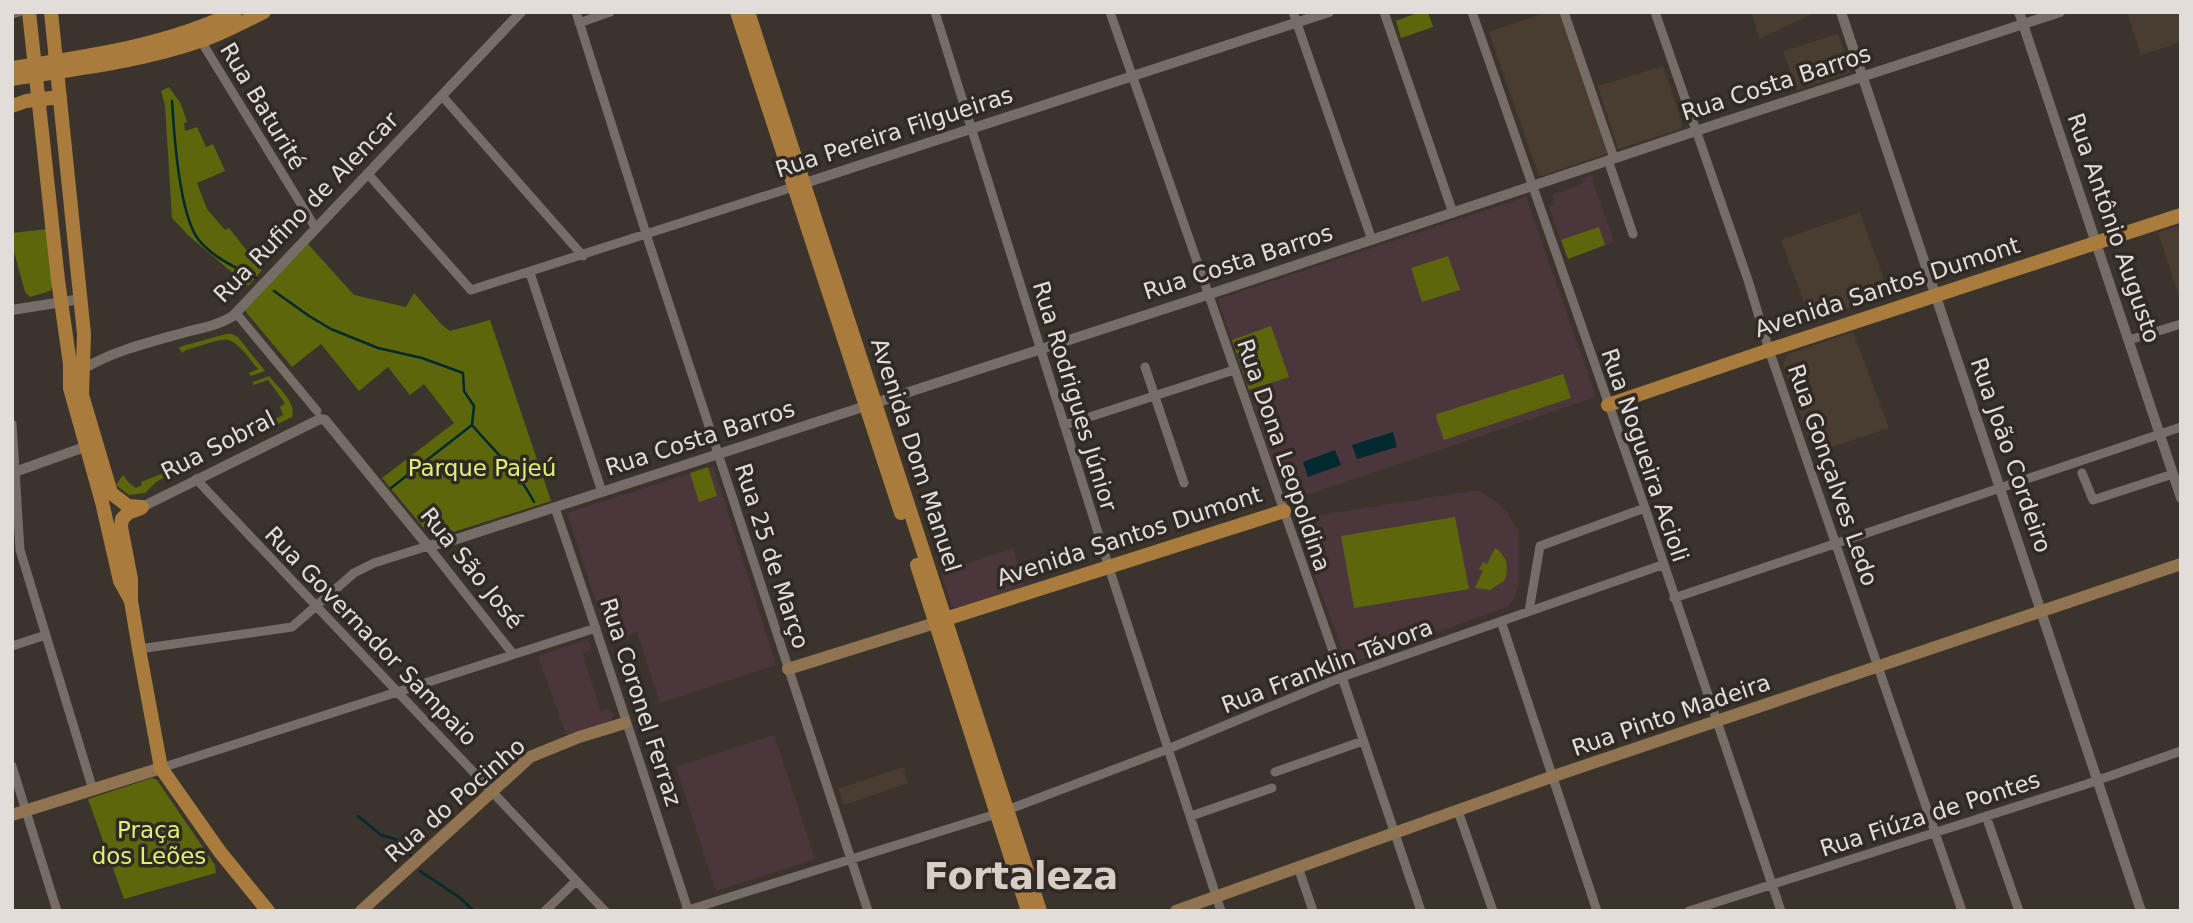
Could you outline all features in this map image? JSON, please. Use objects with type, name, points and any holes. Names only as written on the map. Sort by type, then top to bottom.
[{"type":"main road","points":[[29,12],[70,365],[70,388],[111,494],[128,506],[142,507]]},
{"type":"main road","points":[[51,12],[84,334],[82,396],[120,581],[131,601]]},
{"type":"main road","points":[[12,79],[123,60],[179,41],[235,12]]},
{"type":"main road","points":[[12,68],[179,41],[201,41],[264,12]]},
{"type":"main road","name":"Avenida Dom Manuel","points":[[737,12],[798,185],[1002,812],[1040,911]]},
{"type":"main road","name":"Avenida Dom Manuel","points":[[748,12],[798,185]]},
{"type":"main road","points":[[12,106],[60,97]]},
{"type":"main road","name":"Avenida Santos Dumont","points":[[1608,405],[2181,215]]},
{"type":"main road","points":[[142,507],[122,519],[131,579],[131,601],[162,768],[220,852],[268,911]]},
{"type":"main road","name":"Avenida Santos Dumont","points":[[788,669],[1284,511]]},
{"type":"main road","name":"Rua Pinto Madeira","points":[[1176,911],[1554,776],[2181,564]]},
{"type":"main road","name":"Rua do Pocinho","points":[[360,911],[523,763],[539,752],[625,723]]},
{"type":"main road","points":[[12,815],[162,768]]},
{"type":"main road","name":"Avenida Dom Manuel","points":[[1002,812],[1028,911]]},
{"type":"street","points":[[12,14],[19,12]]},
{"type":"street","name":"Rua Rufino de Alencar","points":[[83,369],[103,357],[221,322],[236,313],[521,12]]},
{"type":"street","name":"Rua 25 de Março","points":[[576,12],[868,911]]},
{"type":"street","points":[[579,23],[610,12]]},
{"type":"street","name":"Rua Rodrigues Júnior","points":[[935,12],[1108,566],[1221,911]]},
{"type":"street","name":"Rua Dona Leopoldina","points":[[1110,12],[1422,911]]},
{"type":"street","name":"Rua Pereira Filgueiras","points":[[368,174],[471,290],[1132,77],[1295,18],[1329,12]]},
{"type":"street","points":[[1384,12],[1453,213]]},
{"type":"street","name":"Rua Nogueira Acioli","points":[[1472,12],[1781,911]]},
{"type":"street","points":[[1564,12],[1633,234]]},
{"type":"street","name":"Rua Gonçalves Ledo","points":[[1655,12],[1962,911]]},
{"type":"street","name":"Rua João Cordeiro","points":[[1841,12],[2141,911]]},
{"type":"street","name":"Rua Antônio Augusto","points":[[2019,12],[2181,498]]},
{"type":"street","name":"Rua Costa Barros","points":[[428,546],[555,508],[1208,295],[1695,131],[2060,12]]},
{"type":"street","points":[[1295,18],[1372,240]]},
{"type":"street","name":"Rua Baturité","points":[[201,41],[315,227]]},
{"type":"street","points":[[443,97],[583,256]]},
{"type":"street","points":[[530,273],[602,492]]},
{"type":"street","points":[[12,310],[81,299]]},
{"type":"street","name":"Rua São José","points":[[236,313],[315,416],[325,420],[513,654]]},
{"type":"street","points":[[2129,340],[2181,324]]},
{"type":"street","points":[[1144,367],[1184,483]]},
{"type":"street","points":[[1065,425],[1234,370]]},
{"type":"street","name":"Rua Sobral","points":[[142,507],[315,416]]},
{"type":"street","points":[[12,424],[20,550],[93,790]]},
{"type":"street","points":[[1674,598],[2181,427]]},
{"type":"street","points":[[14,472],[91,445]]},
{"type":"street","points":[[2082,473],[2093,500],[2173,474]]},
{"type":"street","name":"Rua Governador Sampaio","points":[[196,479],[605,911]]},
{"type":"street","name":"Rua Coronel Ferraz","points":[[555,508],[686,910]]},
{"type":"street","points":[[1529,611],[1540,546],[1644,508]]},
{"type":"street","points":[[139,649],[292,627],[364,567],[428,546]]},
{"type":"street","name":"Rua Franklin Távora","points":[[686,910],[1002,812],[1168,749],[1342,677],[1662,565]]},
{"type":"street","points":[[1502,621],[1596,910]]},
{"type":"street","points":[[162,768],[596,628]]},
{"type":"street","points":[[12,646],[46,635]]},
{"type":"street","points":[[1276,772],[1363,741]]},
{"type":"street","name":"Rua Fiúza de Pontes","points":[[1689,911],[2181,751]]},
{"type":"street","points":[[12,766],[57,911]]},
{"type":"street","points":[[1191,816],[1272,788]]},
{"type":"street","points":[[1458,811],[1493,911]]},
{"type":"street","points":[[1986,816],[2018,911]]},
{"type":"street","points":[[1298,867],[1313,911]]},
{"type":"street","points":[[545,911],[576,881]]},
{"type":"shaded area","points":[[1547,12],[1560,12],[1608,151],[1606,154],[1541,176],[1538,174],[1489,32]]},
{"type":"shaded area","points":[[1751,12],[1816,12],[1760,39]]},
{"type":"shaded area","points":[[2127,12],[2181,12],[2181,42],[2141,55]]},
{"type":"shaded area","points":[[1838,34],[1851,69],[1848,73],[1797,90],[1783,51]]},
{"type":"shaded area","points":[[1663,66],[1682,123],[1681,129],[1618,149],[1598,86]]},
{"type":"shaded area","points":[[1591,176],[1614,242],[1568,259],[1549,207],[1555,204],[1552,195],[1583,184],[1582,179]]},
{"type":"shaded area","points":[[1526,197],[1596,397],[1286,502],[1286,488],[1278,467],[1272,461],[1218,299]]},
{"type":"shaded area","points":[[1860,212],[1889,294],[1811,321],[1781,240]]},
{"type":"shaded area","points":[[2181,225],[2181,302],[2158,232]]},
{"type":"shaded area","points":[[1853,332],[1889,428],[1814,453],[1783,365],[1788,354]]},
{"type":"shaded area","points":[[713,466],[776,665],[660,703],[637,632],[609,641],[567,513]]},
{"type":"shaded area","points":[[1479,491],[1494,500],[1506,511],[1519,532],[1519,583],[1514,599],[1507,607],[1348,664],[1300,530],[1308,519],[1314,516]]},
{"type":"shaded area","points":[[1013,548],[1025,586],[955,608],[952,606],[941,572]]},
{"type":"shaded area","points":[[586,640],[591,647],[589,651],[582,653],[601,711],[608,709],[614,716],[611,721],[566,734],[538,656]]},
{"type":"shaded area","points":[[774,735],[815,859],[716,891],[676,767]]},
{"type":"shaded area","points":[[903,767],[908,783],[844,805],[838,789]]},
{"type":"green space","points":[[1420,12],[1428,12],[1433,27],[1401,38],[1396,21]]},
{"type":"green space","points":[[169,87],[181,104],[187,122],[184,123],[185,131],[197,127],[206,147],[213,144],[225,171],[197,183],[207,209],[225,230],[229,228],[262,270],[248,286],[172,218],[165,105],[161,91]]},
{"type":"green space","points":[[1599,227],[1605,245],[1568,259],[1561,240]]},
{"type":"green space","points":[[47,229],[52,288],[30,297],[25,292],[12,244],[12,233]]},
{"type":"green space","name":"Parque Pajeú","points":[[308,244],[354,295],[406,307],[414,293],[450,331],[490,320],[551,501],[447,534],[423,527],[382,478],[454,423],[424,384],[410,395],[388,367],[359,391],[321,344],[292,367],[246,312],[246,308]]},
{"type":"green space","points":[[1448,256],[1460,290],[1422,302],[1411,268]]},
{"type":"green space","points":[[1271,326],[1289,377],[1249,390],[1232,340]]},
{"type":"green space","points":[[226,334],[238,337],[265,371],[251,376],[249,373],[258,369],[234,342],[228,340],[212,342],[182,353],[179,347]]},
{"type":"green space","points":[[1563,374],[1571,398],[1444,440],[1437,414]]},
{"type":"green space","points":[[269,376],[292,406],[292,417],[213,456],[212,453],[283,415],[280,407],[285,403],[268,380],[253,385],[253,382]]},
{"type":"green space","points":[[197,460],[156,482],[145,493],[129,495],[116,485],[123,475],[136,488],[142,485],[141,482]]},
{"type":"green space","points":[[708,467],[717,496],[699,502],[690,473]]},
{"type":"green space","points":[[1455,517],[1469,589],[1354,608],[1341,536]]},
{"type":"green space","points":[[1495,548],[1506,563],[1504,581],[1490,590],[1475,588],[1483,571],[1479,569],[1483,562],[1487,564]]},
{"type":"green space","name":"Praça dos Leões","points":[[152,778],[157,780],[215,865],[216,873],[124,899],[88,799]]},
{"type":"water","points":[[1393,432],[1397,447],[1357,459],[1352,445]]},
{"type":"water","points":[[1335,450],[1341,465],[1308,477],[1303,462]]},
{"type":"waterway","points":[[172,101],[182,192],[192,227],[198,239],[210,252],[256,278]]},
{"type":"waterway","points":[[274,291],[331,329],[378,348],[422,358],[463,373],[464,391],[474,406],[472,425],[391,488]]},
{"type":"waterway","points":[[472,425],[513,471],[534,502]]},
{"type":"waterway","points":[[358,816],[381,835],[398,840],[412,857]]},
{"type":"waterway","points":[[420,871],[459,897],[474,911]]},
{"type":"district","name":"Fortaleza","points":[[1021,876]]}]
